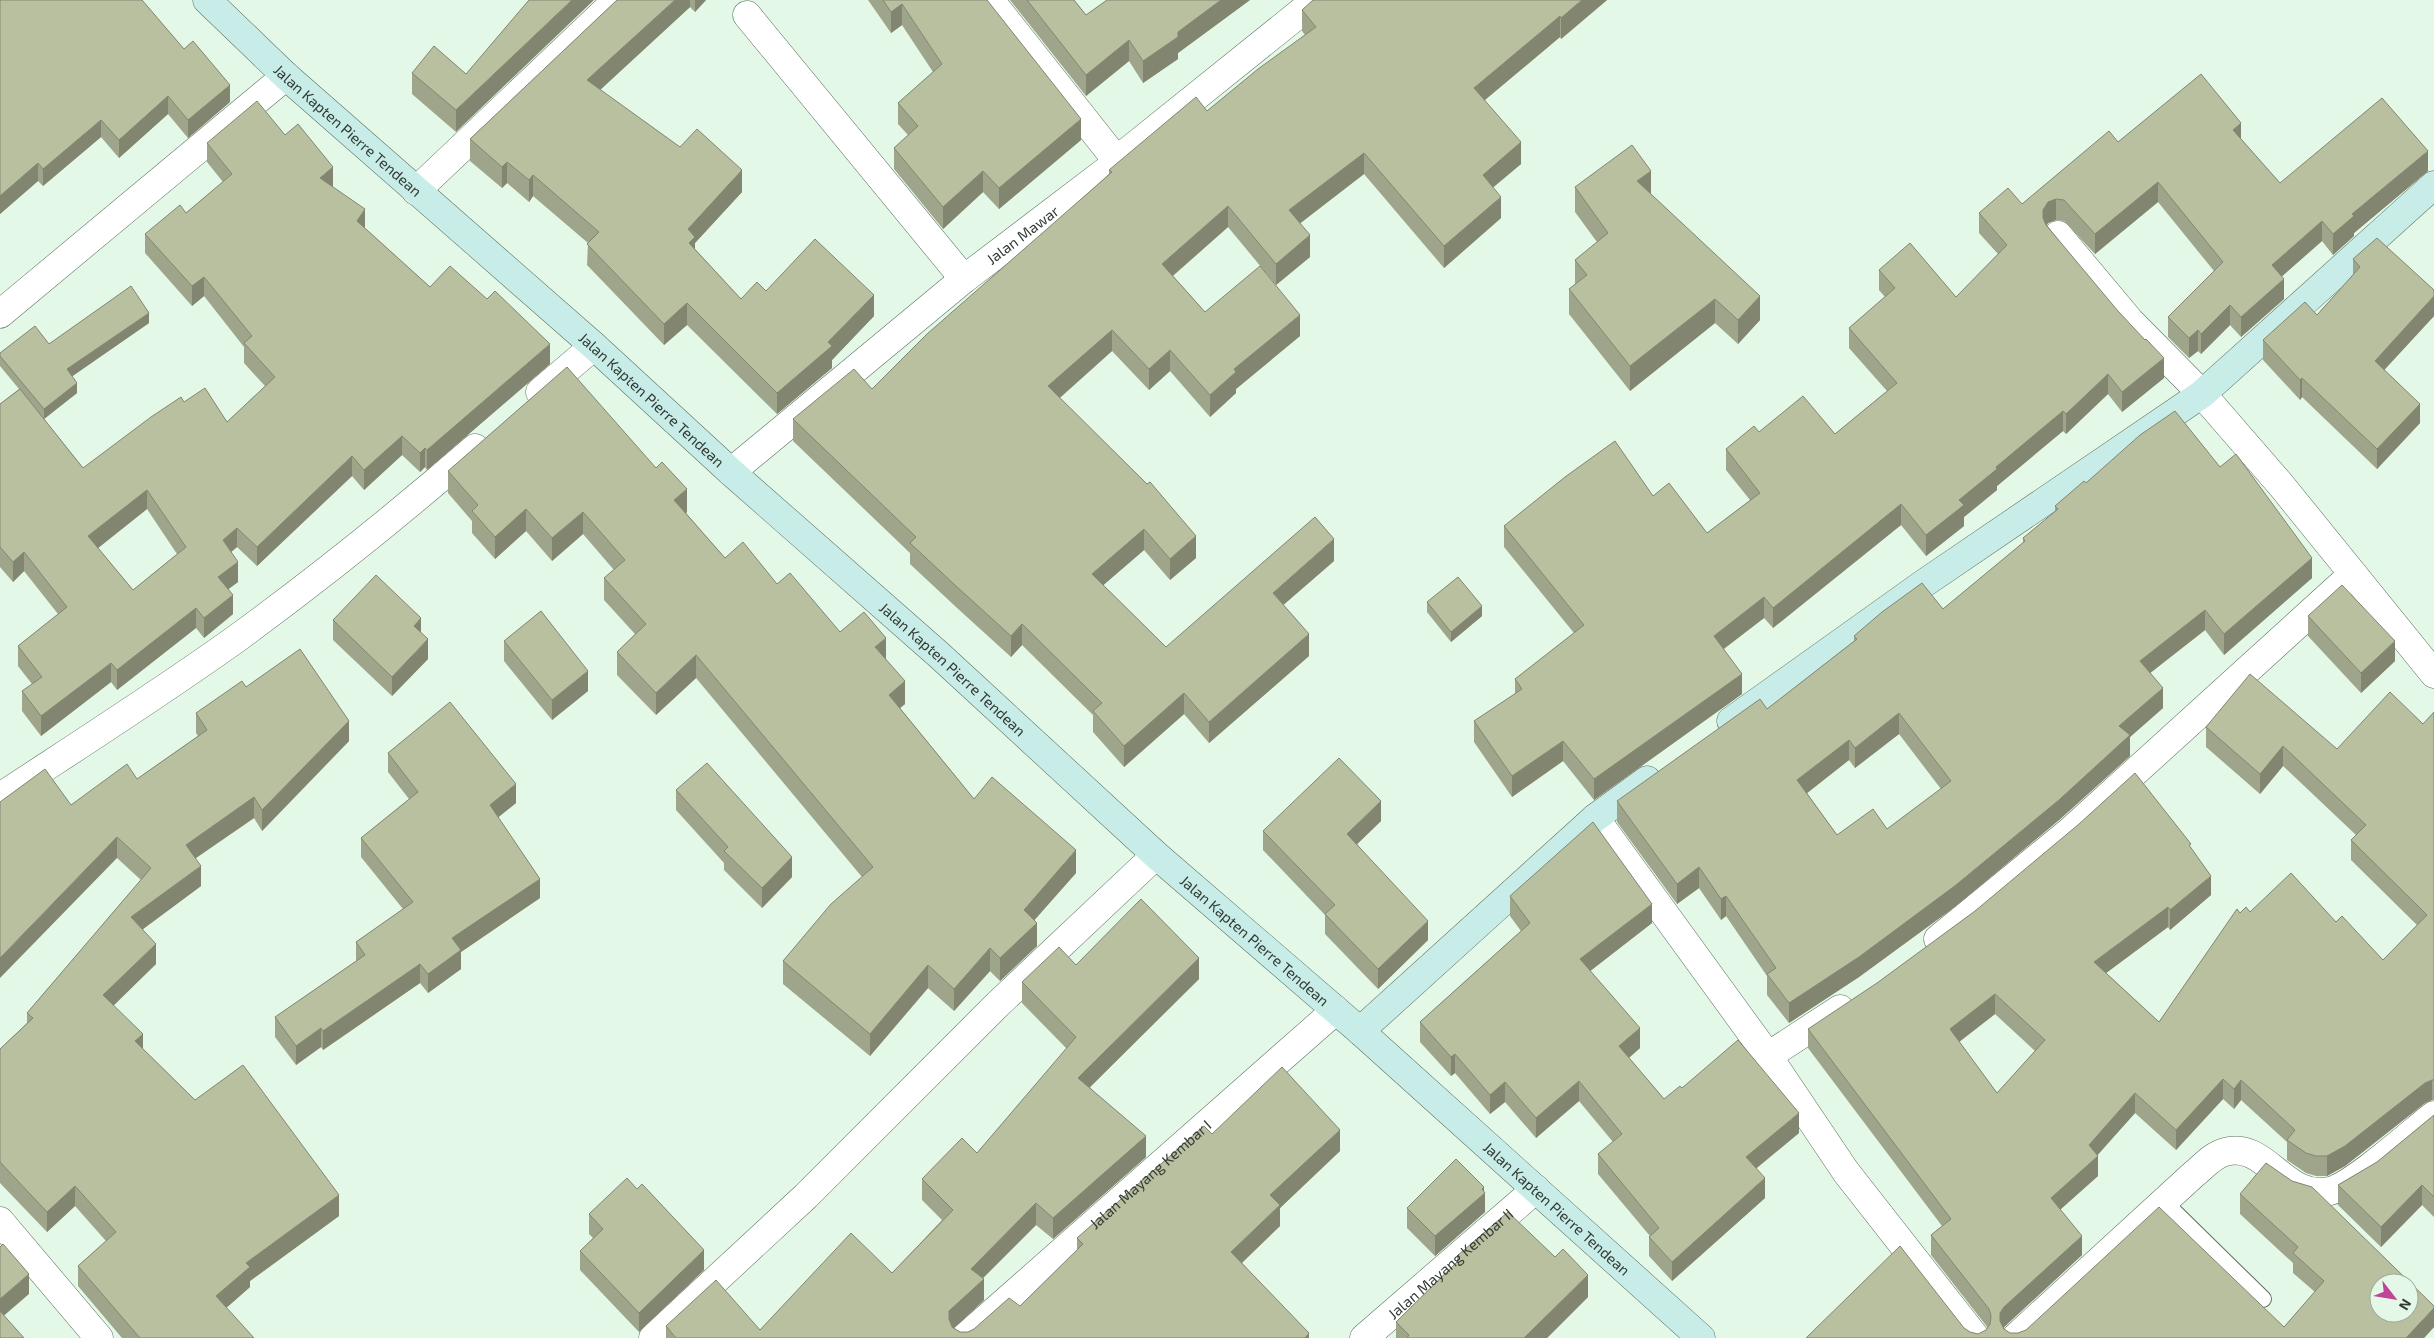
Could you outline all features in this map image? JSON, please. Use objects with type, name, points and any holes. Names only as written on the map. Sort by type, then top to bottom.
[{"type":"main road","name":"Jalan Kapten Pierre Tendean","points":[[207,0],[286,76],[594,346],[731,472],[939,655],[1156,855],[1360,1030],[1701,1338]]},
{"type":"main road","points":[[1707,738],[1923,584],[2202,394],[2434,185]]},
{"type":"main road","points":[[1360,1030],[1595,818],[1667,766]]},
{"type":"street","points":[[416,191],[617,0]]},
{"type":"street","points":[[990,0],[1118,162]]},
{"type":"street","name":"Jalan Mawar","points":[[731,472],[964,279],[1118,162],[1122,156],[1316,0]]},
{"type":"street","points":[[746,15],[964,279]]},
{"type":"street","points":[[0,314],[286,76]]},
{"type":"street","points":[[2058,235],[2130,321],[2202,394],[2282,485],[2434,674]]},
{"type":"street","points":[[519,410],[594,346]]},
{"type":"street","points":[[0,797],[119,720],[237,638],[408,506],[497,429]]},
{"type":"street","points":[[1921,951],[1966,918],[2068,832],[2353,574]]},
{"type":"street","points":[[1595,818],[1768,1056],[1846,1172],[1976,1338]]},
{"type":"street","points":[[653,1338],[806,1196],[998,1004],[1156,855]]},
{"type":"street","points":[[1768,1056],[1860,996]]},
{"type":"street","name":"Jalan Mayang Kembar I","points":[[964,1338],[1336,1010]]},
{"type":"street","points":[[2015,1338],[2163,1201],[2216,1156],[2236,1150],[2247,1151],[2292,1185],[2318,1199],[2331,1190],[2343,1185],[2434,1115]]},
{"type":"street","name":"Jalan Mayang Kembar II","points":[[1364,1338],[1536,1189]]},
{"type":"street","points":[[0,1221],[99,1338]]},
{"type":"lane","points":[[2163,1201],[2263,1299]]},
{"type":"building","points":[[0,0],[142,0],[184,49],[193,41],[230,85],[188,120],[168,96],[119,140],[101,120],[43,169],[38,163],[0,196]]},
{"type":"building","points":[[529,0],[572,0],[456,110],[412,73],[434,46],[466,74]]},
{"type":"building","points":[[617,0],[675,0],[587,80],[680,147],[697,129],[742,170],[688,229],[695,237],[689,243],[741,299],[757,282],[766,291],[815,239],[874,295],[828,342],[832,346],[777,393],[687,303],[664,324],[587,244],[599,232],[533,175],[529,180],[507,162],[502,167],[470,139]]},
{"type":"building","points":[[883,0],[987,0],[1081,119],[999,188],[983,171],[943,207],[894,148],[918,126],[898,103],[942,64],[902,4],[891,12]]},
{"type":"building","points":[[1027,0],[1074,0],[1086,15],[1107,0],[1221,0],[1178,32],[1178,37],[1143,61],[1129,40],[1086,75]]},
{"type":"building","points":[[1313,0],[1582,0],[1474,88],[1521,142],[1483,175],[1501,197],[1444,246],[1364,153],[1289,210],[1310,235],[1276,264],[1228,206],[1162,264],[1205,312],[1260,266],[1300,315],[1234,369],[1236,372],[1210,395],[1170,350],[1149,369],[1112,330],[1048,386],[1147,484],[1150,482],[1196,536],[1170,559],[1144,529],[1092,574],[1166,647],[1315,517],[1334,539],[1273,593],[1309,634],[1209,722],[1184,693],[1124,746],[1093,711],[1102,703],[1022,624],[1011,636],[956,586],[910,543],[916,537],[793,419],[854,369],[872,389],[927,334],[1112,172],[1109,170],[1196,97],[1207,111],[1258,69],[1316,27],[1302,10]]},
{"type":"building","points":[[2201,74],[2241,123],[2233,130],[2280,183],[2382,98],[2428,151],[2352,214],[2354,216],[2333,234],[2322,221],[2272,265],[2284,279],[2241,317],[2230,305],[2201,334],[2198,330],[2189,338],[2168,317],[2223,262],[2158,182],[2095,234],[2064,200],[2056,199],[2048,202],[2043,210],[2043,218],[2046,225],[2118,311],[2164,358],[2122,392],[2108,374],[2066,414],[2063,411],[1996,467],[1997,469],[1959,500],[1964,505],[1926,535],[1901,504],[1773,608],[1764,597],[1714,636],[1742,674],[1594,779],[1563,741],[1512,776],[1474,721],[1522,689],[1515,679],[1584,625],[1504,526],[1565,477],[1615,441],[1653,496],[1669,483],[1707,533],[1760,493],[1726,449],[1754,426],[1759,432],[1803,396],[1835,434],[1897,383],[1849,328],[1895,288],[1879,270],[1910,243],[1956,297],[2007,245],[1979,213],[2008,188],[2022,204],[2109,131],[2118,142]]},
{"type":"building","points":[[257,101],[285,135],[298,124],[333,167],[320,178],[365,209],[357,221],[430,287],[450,266],[487,299],[495,291],[550,344],[427,450],[425,448],[420,453],[402,436],[364,470],[352,456],[257,547],[237,528],[223,540],[238,562],[218,577],[233,595],[204,618],[196,608],[117,670],[111,663],[41,716],[22,691],[42,677],[18,646],[67,607],[24,552],[13,562],[0,547],[0,404],[20,389],[83,468],[181,397],[184,402],[205,388],[227,422],[275,377],[244,343],[252,336],[204,277],[192,286],[145,234],[180,205],[186,213],[232,174],[207,143]],"holes":[[[147,490],[186,547],[133,590],[88,536]]]},
{"type":"building","points":[[1632,145],[1651,171],[1637,181],[1760,296],[1738,320],[1715,299],[1630,366],[1569,289],[1587,275],[1575,260],[1608,233],[1575,187]]},
{"type":"building","points":[[2377,238],[2434,290],[2434,296],[2375,361],[2420,404],[2377,449],[2302,378],[2300,380],[2263,340],[2305,302],[2317,315],[2360,267],[2353,259]]},
{"type":"building","points":[[131,286],[149,313],[67,369],[77,383],[44,409],[0,356],[0,353],[35,326],[49,344]]},
{"type":"building","points":[[567,367],[656,468],[662,462],[687,489],[674,500],[725,558],[743,542],[777,584],[790,573],[840,632],[864,612],[886,638],[875,647],[905,681],[889,695],[974,799],[992,777],[1076,850],[1024,910],[1037,923],[1000,958],[990,948],[954,989],[928,965],[870,1034],[783,961],[831,904],[873,867],[696,655],[656,693],[617,652],[646,624],[604,578],[625,560],[583,512],[552,538],[526,509],[495,537],[472,511],[478,505],[448,471]]},
{"type":"building","points":[[2175,411],[2220,467],[2236,454],[2312,558],[2224,634],[2205,610],[2140,661],[2163,688],[2119,726],[2130,735],[2059,800],[1956,885],[1859,957],[1789,1003],[1767,974],[1776,968],[1726,896],[1721,899],[1699,867],[1677,884],[1617,801],[1760,699],[1767,709],[1857,639],[1854,636],[1882,612],[1922,583],[1943,609],[2025,541],[2023,538],[2058,509],[2055,506],[2084,481],[2086,483],[2140,435]],"holes":[[[1899,713],[1951,781],[1887,829],[1873,809],[1837,835],[1797,780],[1849,740],[1855,748]]]},
{"type":"building","points":[[376,575],[421,618],[414,626],[428,639],[392,677],[333,620]]},
{"type":"building","points":[[1458,577],[1482,606],[1451,632],[1427,602]]},
{"type":"building","points":[[2342,585],[2395,641],[2361,673],[2308,616]]},
{"type":"building","points":[[541,611],[588,671],[552,700],[504,641]]},
{"type":"building","points":[[300,649],[349,721],[262,810],[254,797],[186,845],[201,866],[131,917],[156,944],[103,995],[143,1034],[135,1041],[195,1100],[243,1065],[339,1195],[246,1263],[250,1267],[216,1296],[254,1338],[140,1338],[78,1266],[116,1232],[75,1186],[47,1212],[0,1162],[0,1049],[33,1018],[27,1013],[151,868],[117,837],[0,958],[0,802],[45,769],[71,805],[127,764],[137,779],[207,730],[196,713],[242,681],[246,687]]},
{"type":"building","points":[[2250,674],[2337,749],[2390,692],[2423,724],[2434,712],[2434,1080],[2425,1083],[2345,1146],[2327,1156],[2316,1156],[2306,1153],[2287,1140],[2295,1130],[2241,1080],[2234,1089],[2223,1079],[2176,1130],[2135,1093],[2089,1145],[2098,1156],[2051,1198],[2082,1236],[2004,1307],[2000,1313],[2000,1321],[2004,1329],[2010,1333],[2026,1330],[2159,1207],[2284,1327],[2324,1281],[2293,1253],[2298,1247],[2240,1194],[2266,1163],[2292,1181],[2312,1187],[2400,1273],[2369,1273],[2369,1323],[2419,1323],[2419,1291],[2434,1308],[2406,1338],[1806,1338],[1900,1246],[1964,1328],[1978,1334],[1986,1330],[1990,1324],[1991,1316],[1989,1309],[1931,1235],[1951,1219],[1808,1029],[1877,983],[1975,911],[2079,824],[2135,773],[2191,844],[2189,845],[2211,876],[2170,910],[2168,907],[2094,962],[2159,1022],[2237,909],[2240,913],[2246,907],[2250,912],[2291,873],[2336,922],[2342,916],[2383,960],[2427,915],[2351,840],[2366,825],[2283,746],[2260,774],[2206,727]],"holes":[[[1995,994],[2045,1040],[1997,1093],[1950,1029]]]},
{"type":"building","points":[[450,702],[516,784],[490,805],[540,879],[452,938],[461,950],[428,974],[420,964],[323,1031],[321,1028],[296,1046],[275,1017],[365,955],[356,942],[413,902],[361,838],[418,792],[388,753]]},
{"type":"building","points":[[1339,758],[1381,801],[1347,834],[1428,921],[1378,969],[1325,914],[1335,905],[1263,831]]},
{"type":"building","points":[[707,763],[792,857],[762,888],[724,851],[728,847],[676,790]]},
{"type":"building","points":[[1593,822],[1652,904],[1580,959],[1640,1028],[1619,1046],[1664,1099],[1680,1086],[1682,1088],[1738,1040],[1799,1113],[1746,1157],[1765,1178],[1672,1262],[1649,1237],[1659,1228],[1598,1154],[1622,1134],[1579,1081],[1536,1118],[1505,1082],[1490,1095],[1455,1054],[1451,1057],[1420,1022],[1530,923],[1510,896]]},
{"type":"building","points":[[1141,899],[1199,958],[1078,1078],[1146,1136],[1053,1218],[1036,1203],[971,1269],[984,1279],[949,1311],[949,1319],[952,1327],[960,1332],[968,1332],[974,1329],[1009,1298],[1020,1306],[1083,1244],[1077,1238],[1204,1126],[1212,1134],[1282,1067],[1340,1130],[1270,1195],[1280,1205],[1231,1252],[1309,1333],[1305,1338],[676,1338],[666,1326],[716,1280],[760,1330],[851,1233],[892,1273],[953,1210],[922,1179],[962,1138],[977,1153],[1076,1037],[1022,982],[1059,947],[1076,965]]},
{"type":"building","points":[[2434,1115],[2434,1197],[2422,1185],[2381,1227],[2338,1185],[2377,1162]]},
{"type":"building","points":[[1456,1159],[1484,1187],[1482,1189],[1485,1193],[1435,1236],[1407,1208]]},
{"type":"building","points":[[627,1178],[637,1189],[642,1184],[704,1250],[639,1313],[580,1251],[603,1229],[589,1214]]},
{"type":"building","points":[[1508,1212],[1555,1257],[1563,1249],[1588,1275],[1524,1338],[1407,1338],[1409,1335],[1396,1322],[1460,1259],[1457,1256]]},
{"type":"building","points":[[3,1244],[29,1274],[0,1299],[0,1247]]},
{"type":"building","points":[[0,1311],[24,1338],[0,1338]]}]
